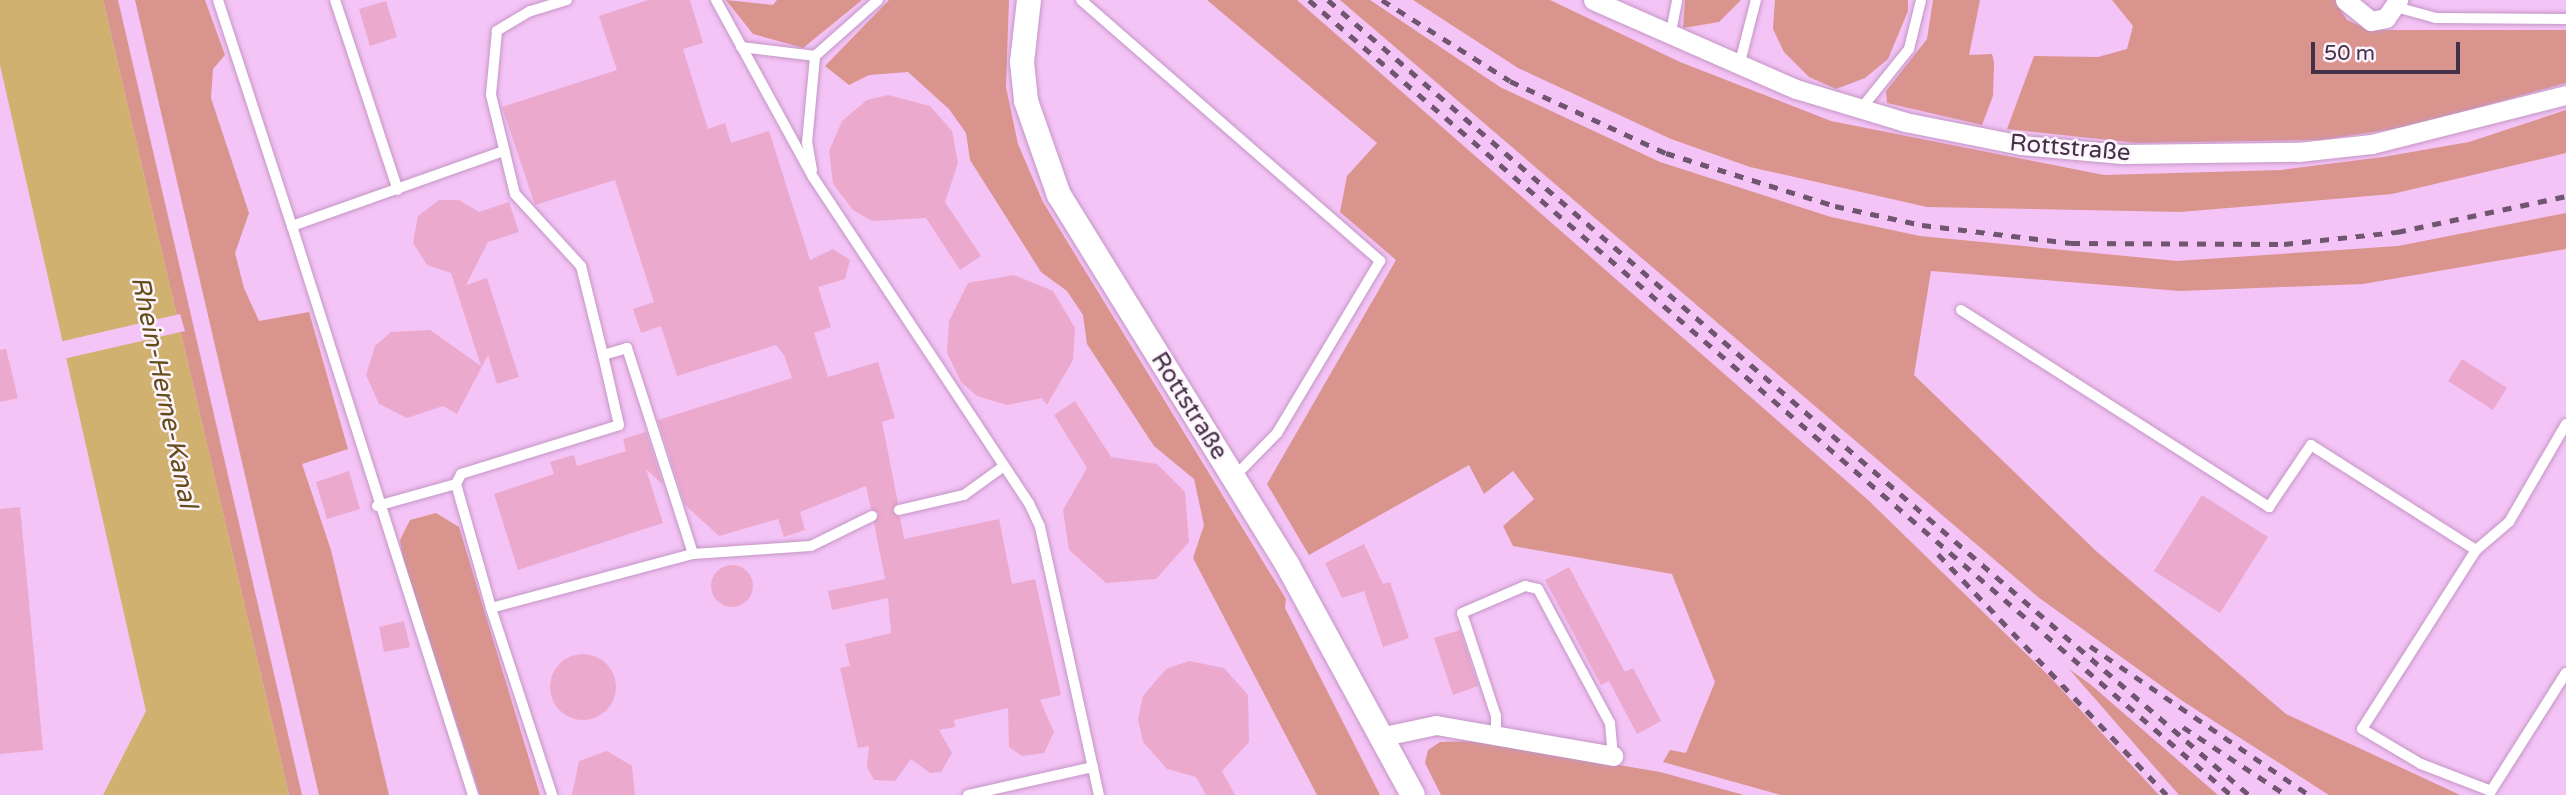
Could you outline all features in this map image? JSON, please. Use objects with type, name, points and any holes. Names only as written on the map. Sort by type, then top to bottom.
[{"type":"street","name":"Rottstraße","points":[[1029,0],[1022,62],[1046,169],[1234,478],[1384,736],[1413,795]]},
{"type":"street","name":"Rottstraße","points":[[1593,0],[1739,67],[1860,110],[2021,145],[2222,156],[2372,144],[2566,95]]},
{"type":"street","points":[[2345,0],[2371,21],[2397,3]]},
{"type":"street","points":[[1384,736],[1436,725],[1613,757]]},
{"type":"lane","points":[[218,0],[292,226],[377,506],[472,795]]},
{"type":"lane","points":[[335,0],[398,190]]},
{"type":"lane","points":[[552,795],[491,608],[456,484],[461,474],[619,425],[581,266],[515,194],[491,95],[497,31],[530,11],[567,0]]},
{"type":"lane","points":[[716,0],[813,177],[1004,466],[1040,527],[1099,795]]},
{"type":"lane","points":[[813,177],[807,143],[816,56],[878,0]]},
{"type":"lane","points":[[1081,0],[1380,261],[1277,433],[1234,478]]},
{"type":"lane","points":[[1670,37],[1677,0]]},
{"type":"lane","points":[[1739,67],[1756,0]]},
{"type":"lane","points":[[1860,110],[1909,49],[1920,0]]},
{"type":"lane","points":[[2397,3],[2436,18],[2566,19]]},
{"type":"lane","points":[[741,47],[816,56]]},
{"type":"lane","points":[[292,226],[504,151]]},
{"type":"lane","points":[[1961,310],[2269,507],[2311,445],[2476,550]]},
{"type":"lane","points":[[603,355],[627,348],[693,554]]},
{"type":"lane","points":[[2566,424],[2509,522],[2476,550],[2362,729],[2421,764],[2491,791],[2566,673]]},
{"type":"lane","points":[[899,510],[964,495],[1004,466]]},
{"type":"lane","points":[[377,506],[456,484]]},
{"type":"lane","points":[[491,608],[693,554],[811,546],[872,516]]},
{"type":"lane","points":[[1496,735],[1496,716],[1462,613],[1525,586],[1538,589],[1610,723],[1613,757]]},
{"type":"lane","points":[[968,795],[1093,767]]},
{"type":"shaded area","points":[[103,0],[118,0],[302,795],[289,795]]},
{"type":"shaded area","points":[[135,0],[205,0],[225,55],[213,69],[211,98],[249,213],[235,253],[244,288],[259,321],[309,312],[348,449],[302,464],[331,550],[389,795],[319,795]]},
{"type":"shaded area","points":[[726,0],[773,5],[777,0],[862,0],[803,48],[753,34]]},
{"type":"shaded area","points":[[889,0],[1009,0],[1006,87],[1018,144],[1043,202],[1286,599],[1285,608],[1380,795],[1317,795],[1193,558],[1204,525],[1194,479],[1154,446],[1087,344],[1083,315],[1067,291],[1041,272],[970,160],[966,133],[949,109],[908,72],[869,75],[849,85],[825,66]]},
{"type":"shaded area","points":[[1207,0],[1297,0],[1867,499],[2050,677],[2159,795],[1781,795],[1663,762],[1670,750],[1686,753],[1715,682],[1672,574],[1513,546],[1503,526],[1534,499],[1513,471],[1484,494],[1469,465],[1309,555],[1267,484],[1396,260],[1340,212],[1347,176],[1377,143]]},
{"type":"shaded area","points":[[1340,0],[1370,0],[1500,87],[1660,162],[1831,217],[1920,236],[2177,261],[2398,246],[2566,213],[2566,249],[2363,284],[2180,291],[1931,271],[1914,375],[2096,551],[2286,714],[2460,795],[2329,795],[2181,700],[2038,597]]},
{"type":"shaded area","points":[[1413,0],[1550,0],[1680,62],[1831,121],[2104,175],[2281,170],[2383,157],[2469,142],[2566,110],[2566,153],[2392,194],[2288,203],[2180,212],[1927,207],[1750,167],[1671,139],[1518,68]]},
{"type":"shaded area","points":[[1685,0],[1741,0],[1719,22],[1683,28]]},
{"type":"shaded area","points":[[1775,0],[1908,0],[1908,11],[1888,59],[1865,78],[1836,89],[1809,77],[1784,52],[1773,29]]},
{"type":"shaded area","points":[[1933,0],[1980,0],[1969,55],[1992,54],[1994,62],[1993,96],[1982,125],[1887,103],[1886,91],[1927,39]]},
{"type":"shaded area","points":[[2112,0],[2335,0],[2347,20],[2370,30],[2566,30],[2566,83],[2407,127],[2321,140],[2137,143],[2007,129],[2034,56],[2098,57],[2127,49],[2133,26]]},
{"type":"shaded area","points":[[436,513],[459,527],[540,795],[480,795],[403,561],[400,540],[410,520]]},
{"type":"shaded area","points":[[2069,669],[2090,684],[2218,795],[2179,795]]},
{"type":"shaded area","points":[[1478,741],[1660,772],[1744,795],[1441,795],[1425,763],[1428,750],[1440,742]]},
{"type":"water","name":"Rhein-Herne-Kanal","points":[[0,0],[103,0],[289,795],[103,795],[146,711],[0,65]]},
{"type":"pier","points":[[180,314],[185,331],[63,359],[59,342]]},
{"type":"building","points":[[648,0],[690,0],[703,43],[683,49],[708,129],[725,123],[731,143],[769,131],[810,260],[833,249],[850,260],[845,279],[818,287],[831,327],[814,333],[828,377],[878,362],[895,418],[882,422],[898,503],[892,511],[900,517],[904,539],[999,519],[1012,584],[1035,579],[1061,695],[1040,700],[1054,732],[1044,753],[1022,756],[1009,747],[1008,708],[954,720],[955,727],[939,730],[952,753],[941,772],[930,773],[911,759],[895,781],[874,780],[867,767],[869,746],[858,748],[840,668],[850,666],[845,644],[891,633],[888,598],[832,610],[828,591],[885,579],[874,523],[879,513],[871,509],[866,486],[800,512],[805,530],[784,537],[778,519],[719,536],[685,505],[658,420],[792,378],[784,355],[776,345],[677,376],[661,326],[641,333],[633,309],[654,302],[615,180],[535,205],[502,107],[617,70],[599,16]]},
{"type":"building","points":[[386,1],[397,37],[370,46],[359,9]]},
{"type":"building","points":[[888,95],[930,106],[952,131],[958,163],[945,202],[981,256],[960,270],[926,218],[872,221],[853,210],[833,184],[829,151],[842,121],[867,100]]},
{"type":"building","points":[[439,200],[459,200],[479,212],[509,202],[519,232],[488,242],[466,285],[487,278],[519,377],[497,384],[488,355],[457,414],[443,406],[407,418],[379,404],[366,375],[375,346],[391,332],[430,330],[481,366],[451,273],[427,265],[413,243],[418,216]]},
{"type":"building","points":[[1014,275],[1053,291],[1075,328],[1073,360],[1047,405],[1042,398],[1007,405],[977,396],[961,382],[947,353],[949,321],[968,283]]},
{"type":"building","points":[[6,349],[18,398],[0,402],[0,350]]},
{"type":"building","points":[[2462,359],[2507,388],[2493,410],[2448,381]]},
{"type":"building","points":[[1075,401],[1111,457],[1157,464],[1185,492],[1189,542],[1156,579],[1106,583],[1069,550],[1063,510],[1087,468],[1054,415]]},
{"type":"building","points":[[646,432],[663,485],[646,469],[663,523],[518,570],[494,494],[554,474],[550,462],[574,455],[577,466],[626,451],[623,439]]},
{"type":"building","points":[[349,471],[360,509],[327,519],[316,482]]},
{"type":"building","points":[[2202,495],[2268,537],[2220,613],[2154,571]]},
{"type":"building","points":[[20,507],[43,750],[0,754],[0,509]]},
{"type":"building","points":[[1364,544],[1383,584],[1390,582],[1409,638],[1383,647],[1364,591],[1342,598],[1325,563]]},
{"type":"building","points":[[732,565],[747,571],[753,586],[747,601],[732,607],[717,601],[711,586],[717,571]]},
{"type":"building","points":[[1569,567],[1625,672],[1633,668],[1661,721],[1637,734],[1609,681],[1601,685],[1545,580]]},
{"type":"building","points":[[404,621],[410,647],[384,652],[379,627]]},
{"type":"building","points":[[1460,630],[1478,686],[1453,695],[1434,638]]},
{"type":"building","points":[[583,654],[596,656],[611,669],[616,687],[614,700],[601,715],[583,720],[570,718],[555,705],[550,687],[552,674],[565,659]]},
{"type":"building","points":[[1189,661],[1224,668],[1248,695],[1249,742],[1222,771],[1235,795],[1206,795],[1196,777],[1167,769],[1143,742],[1138,719],[1143,696],[1166,669]]},
{"type":"building","points":[[607,751],[632,766],[635,795],[572,795],[579,761]]},
{"type":"railway","points":[[1309,0],[2231,795]]},
{"type":"railway","points":[[1328,0],[2249,795]]},
{"type":"railway","points":[[1382,0],[1510,81],[1666,153],[1835,206],[1922,225],[2071,243],[2284,244],[2397,232],[2566,196]]},
{"type":"railway","points":[[1938,554],[2167,795]]},
{"type":"railway","points":[[2090,646],[2309,795]]},
{"type":"railway","points":[[2183,727],[2286,795]]}]
